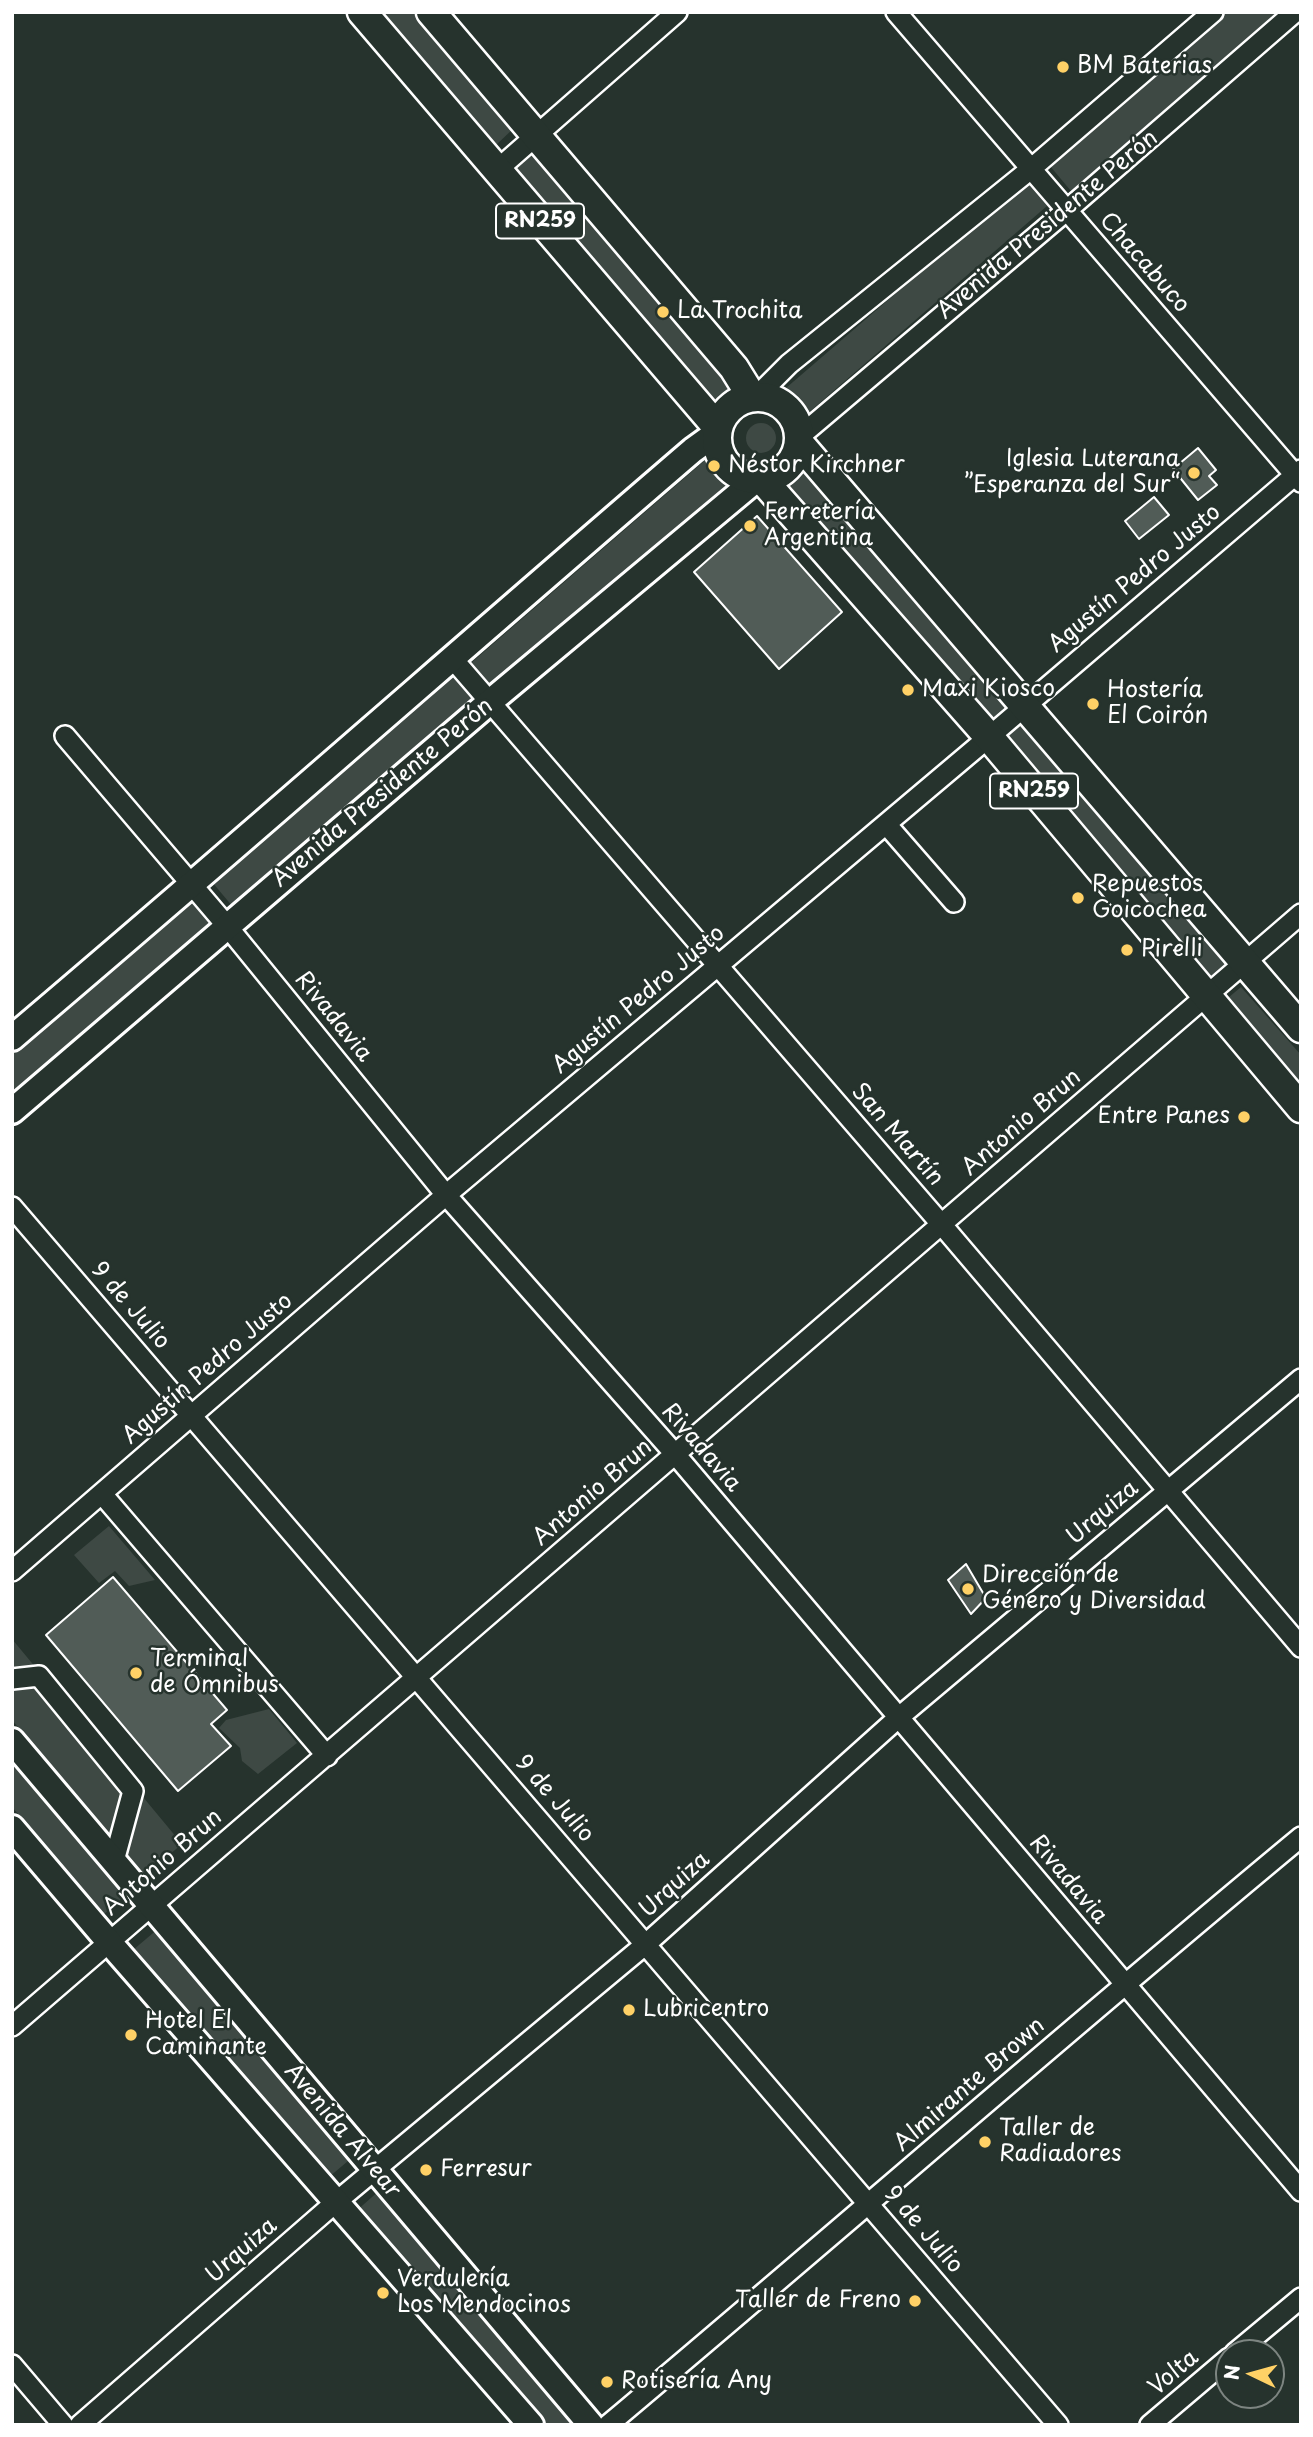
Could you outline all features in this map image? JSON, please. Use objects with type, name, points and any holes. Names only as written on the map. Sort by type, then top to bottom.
[{"type":"highway","name":"RN259","points":[[362,12],[718,430],[718,445],[722,457],[730,467],[740,475],[759,478],[989,737],[1301,1108]]},
{"type":"highway","name":"RN259","points":[[431,12],[734,368],[755,397],[771,398],[793,415],[799,429],[799,440],[1301,1028]]},
{"type":"highway","points":[[718,430],[722,418],[731,407],[743,399],[755,397]]},
{"type":"highway","points":[[759,478],[778,474],[788,466],[796,455],[799,440]]},
{"type":"main road","points":[[12,1038],[718,430]]},
{"type":"main road","name":"Avenida Presidente Perón","points":[[12,1111],[491,701],[759,478]]},
{"type":"main road","name":"Avenida Alvear","points":[[12,1741],[591,2425]]},
{"type":"main road","points":[[12,1828],[531,2425]]},
{"type":"street","points":[[497,170],[677,12]]},
{"type":"street","name":"Chacabuco","points":[[896,12],[1066,211],[1299,476]]},
{"type":"street","points":[[755,397],[789,364],[1032,168],[1213,12]]},
{"type":"street","name":"Avenida Presidente Perón","points":[[799,440],[1296,12]]},
{"type":"street","name":"Agustín Pedro Justo","points":[[12,1571],[446,1195],[1299,476]]},
{"type":"street","name":"San Martín","points":[[452,658],[718,964],[1301,1647]]},
{"type":"street","name":"Rivadavia","points":[[65,736],[227,926],[446,1195],[675,1454],[1301,2191]]},
{"type":"street","points":[[886,824],[954,902]]},
{"type":"street","name":"Antonio Brun","points":[[12,2026],[1301,914]]},
{"type":"street","name":"9 de Julio","points":[[12,1207],[1058,2425]]},
{"type":"street","name":"Urquiza","points":[[79,2425],[336,2202],[646,1944],[898,1718],[1301,1379]]},
{"type":"street","points":[[102,1494],[327,1756]]},
{"type":"street","points":[[12,1679],[39,1676],[134,1791],[114,1861]]},
{"type":"street","name":"Almirante Brown","points":[[608,2425],[1301,1836]]},
{"type":"street","name":"Volta","points":[[1252,2339],[1301,2298]]},
{"type":"street","points":[[12,2365],[63,2425]]},
{"type":"street","name":"Volta","points":[[1150,2425],[1215,2370]]},
{"type":"shaded area","points":[[380,12],[412,12],[514,128],[496,145]]},
{"type":"shaded area","points":[[1227,12],[1277,12],[1071,191],[1050,166]]},
{"type":"shaded area","points":[[530,152],[738,390],[719,406],[512,168]]},
{"type":"shaded area","points":[[1026,181],[1047,206],[808,413],[786,388]]},
{"type":"shaded area","points":[[761,423],[772,427],[776,438],[772,449],[761,453],[750,449],[746,438],[750,427]]},
{"type":"shaded area","points":[[711,455],[732,480],[492,688],[471,663]]},
{"type":"shaded area","points":[[802,465],[1010,702],[992,719],[784,481]]},
{"type":"shaded area","points":[[452,674],[473,699],[233,907],[212,882]]},
{"type":"shaded area","points":[[1022,723],[1230,961],[1211,977],[1004,739]]},
{"type":"shaded area","points":[[190,900],[212,925],[12,1097],[12,1054]]},
{"type":"shaded area","points":[[1241,987],[1301,1055],[1301,1092],[1222,1003]]},
{"type":"shaded area","points":[[109,1526],[155,1580],[129,1586],[115,1571],[99,1583],[74,1555]]},
{"type":"shaded area","points":[[12,1639],[182,1844],[143,1877],[12,1720]]},
{"type":"shaded area","points":[[269,1709],[297,1743],[258,1774],[242,1761],[240,1748],[219,1728],[226,1720]]},
{"type":"shaded area","points":[[12,1756],[129,1893],[104,1914],[12,1807]]},
{"type":"shaded area","points":[[159,1928],[354,2156],[329,2177],[133,1950]]},
{"type":"shaded area","points":[[380,2190],[575,2418],[567,2425],[538,2425],[355,2212]]},
{"type":"building","name":"Iglesia Luterana ”Esperanza del Sur“","points":[[1198,448],[1216,470],[1209,476],[1217,485],[1198,500],[1173,469]]},
{"type":"building","points":[[1154,497],[1169,515],[1139,539],[1125,521]]},
{"type":"building","points":[[757,516],[842,612],[779,669],[694,572]]},
{"type":"building","name":"Dirección de Género y Diversidad","points":[[966,1564],[986,1598],[971,1614],[948,1580]]},
{"type":"building","name":"Terminal de Ómnibus","points":[[113,1577],[227,1710],[211,1724],[231,1746],[178,1791],[46,1635]]},
{"type":"place","name":"BM Baterias","points":[[1063,67]]},
{"type":"place","name":"La Trochita","points":[[663,312]]},
{"type":"place","name":"Néstor Kirchner","points":[[714,466]]},
{"type":"place","name":"Iglesia Luterana ”Esperanza del Sur“","points":[[1194,473]]},
{"type":"place","name":"Ferretería Argentina","points":[[750,526]]},
{"type":"place","name":"Maxi Kiosco","points":[[908,690]]},
{"type":"place","name":"Hostería El Coirón","points":[[1093,704]]},
{"type":"place","name":"Repuestos Goicochea","points":[[1078,898]]},
{"type":"place","name":"Pirelli","points":[[1127,950]]},
{"type":"place","name":"Entre Panes","points":[[1244,1117]]},
{"type":"place","name":"Dirección de Género y Diversidad","points":[[968,1589]]},
{"type":"place","name":"Terminal de Ómnibus","points":[[136,1673]]},
{"type":"place","name":"Lubricentro","points":[[629,2010]]},
{"type":"place","name":"Hotel El Caminante","points":[[131,2035]]},
{"type":"place","name":"Taller de Radiadores","points":[[985,2142]]},
{"type":"place","name":"Ferresur","points":[[426,2170]]},
{"type":"place","name":"Verdulería Los Mendocinos","points":[[383,2293]]},
{"type":"place","name":"Taller de Freno","points":[[915,2301]]},
{"type":"place","name":"Rotisería Any","points":[[607,2382]]}]
